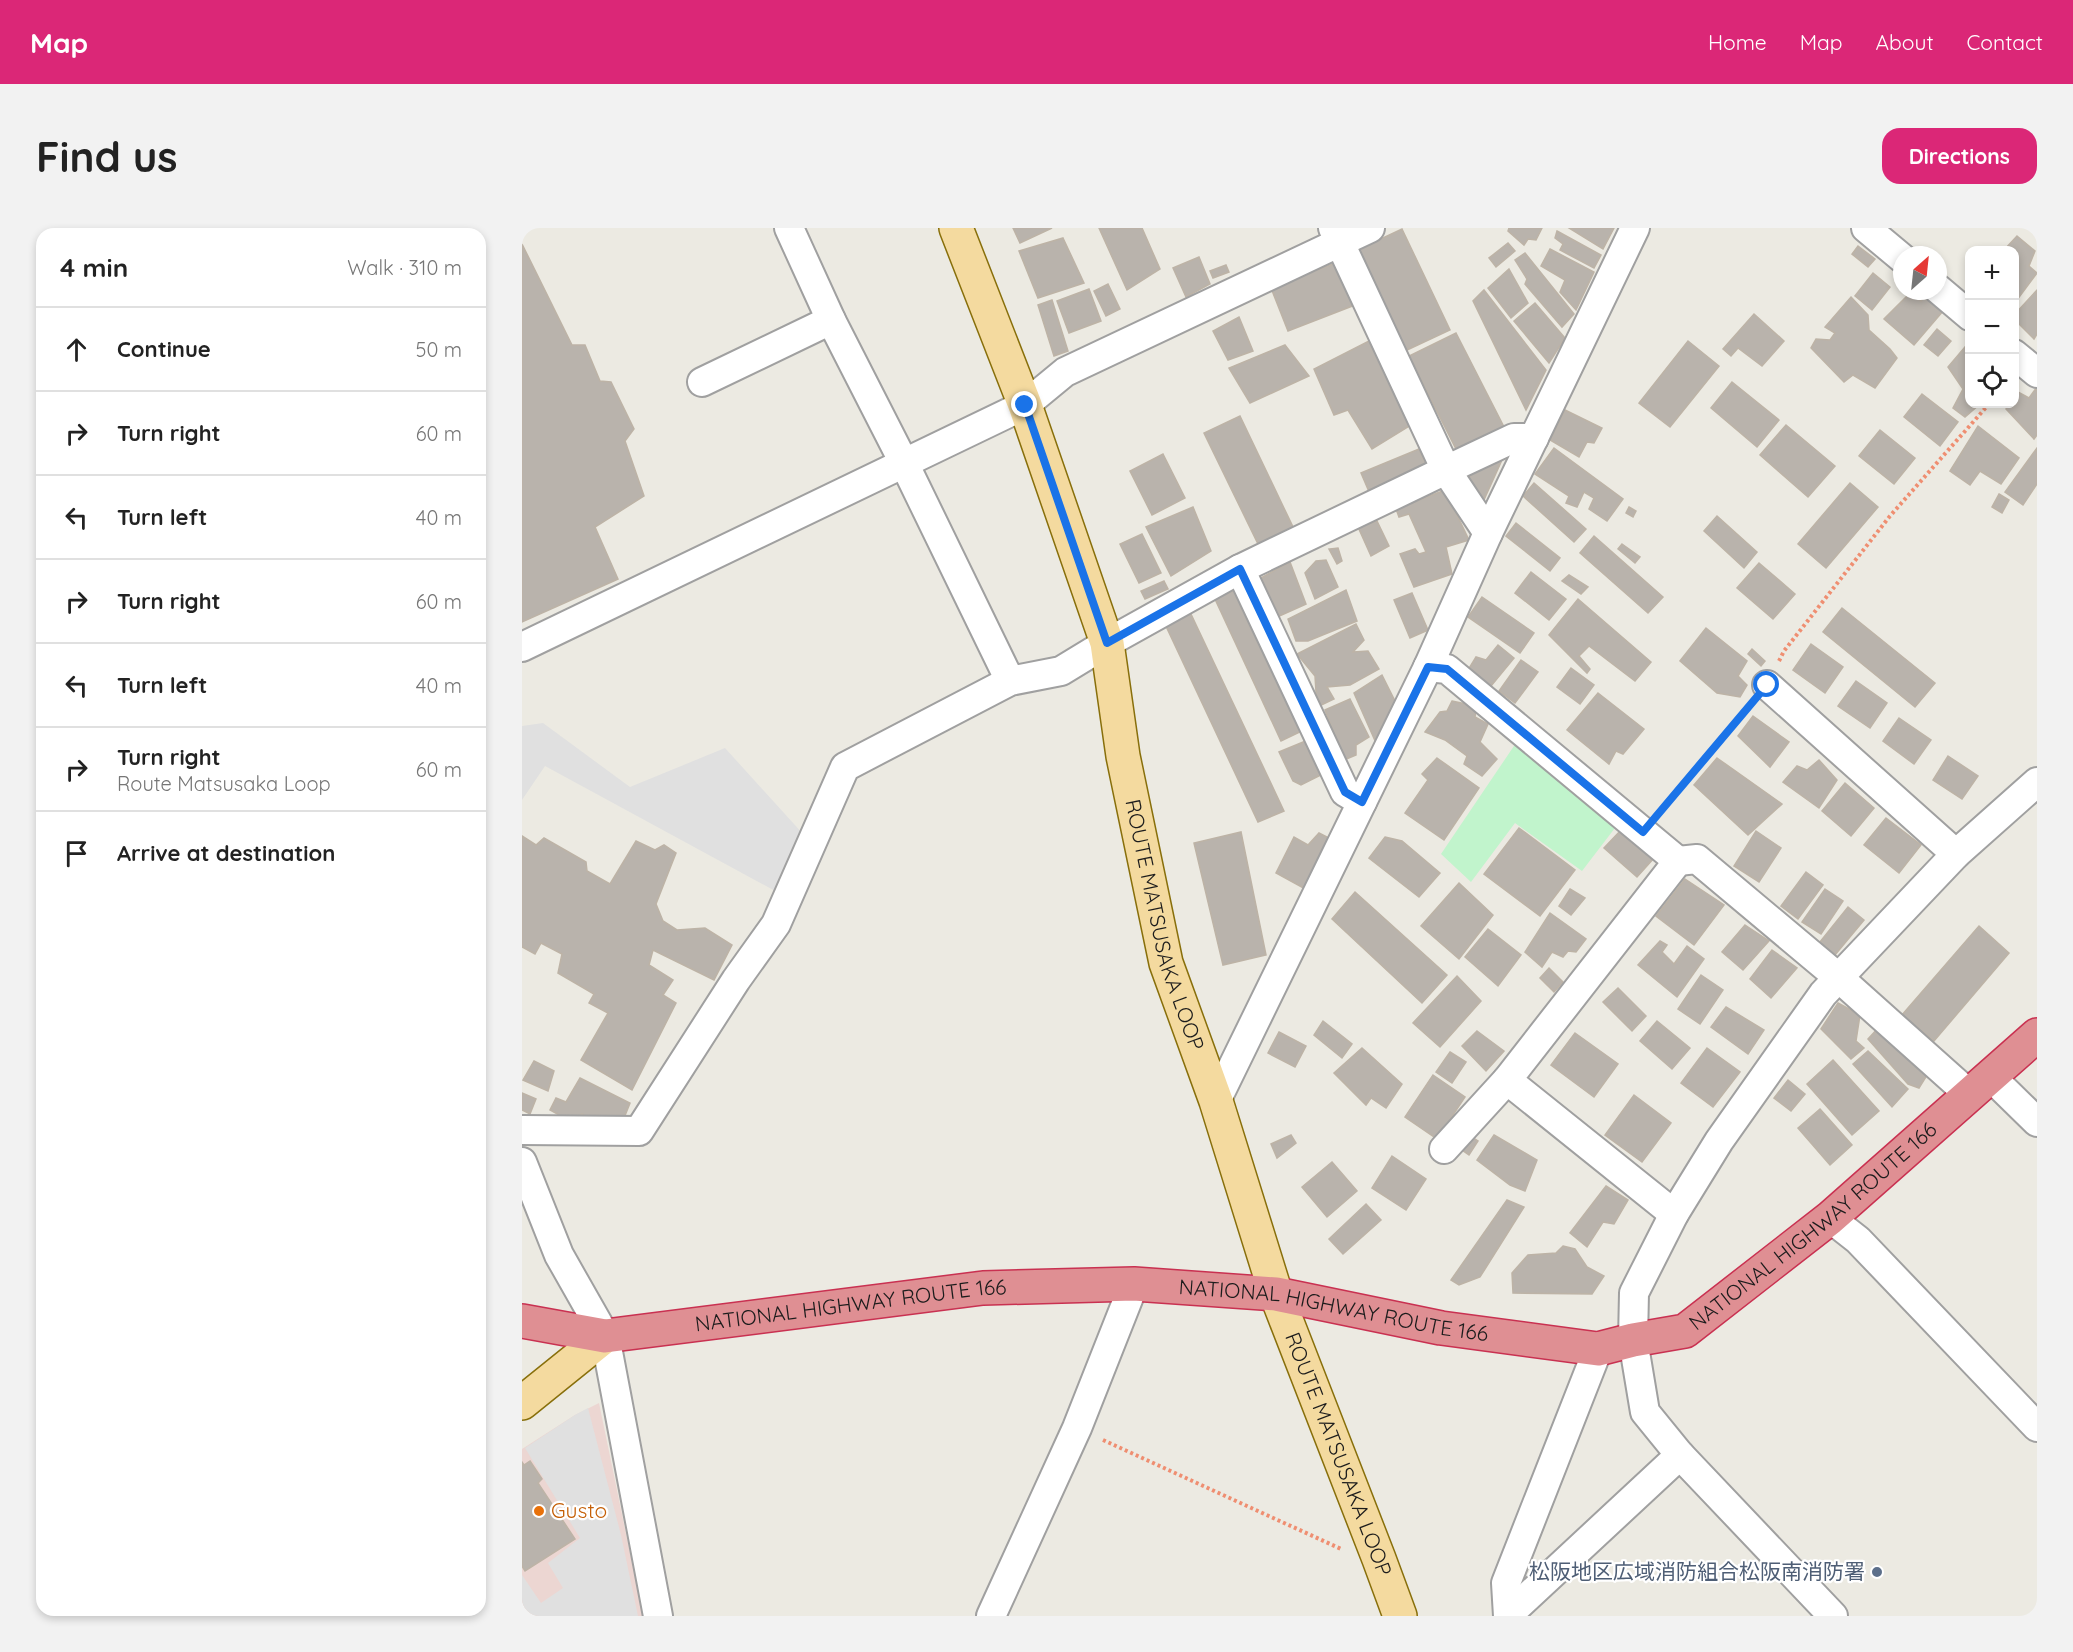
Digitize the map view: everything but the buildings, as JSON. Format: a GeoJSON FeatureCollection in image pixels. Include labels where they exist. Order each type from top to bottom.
{"type":"FeatureCollection","features":[{"type":"Feature","properties":{"kind":"highway","name":"NATIONAL HIGHWAY ROUTE 166"},"geometry":{"type":"LineString","coordinates":[[522,1321],[605,1336],[983,1288],[1134,1284],[1276,1294],[1442,1328],[1598,1349],[1685,1331],[1830,1218],[2037,1035]]}},
{"type":"Feature","properties":{"kind":"main road","name":"ROUTE MATSUSAKA LOOP"},"geometry":{"type":"LineString","coordinates":[[956,228],[1025,405],[1107,643],[1123,756],[1166,963],[1216,1101],[1276,1294],[1380,1559],[1400,1616]]}},
{"type":"Feature","properties":{"kind":"main road"},"geometry":{"type":"LineString","coordinates":[[522,1402],[605,1336]]}},
{"type":"Feature","properties":{"kind":"street"},"geometry":{"type":"LineString","coordinates":[[789,228],[831,320],[904,463],[1010,681]]}},
{"type":"Feature","properties":{"kind":"street"},"geometry":{"type":"LineString","coordinates":[[522,647],[1025,405],[1065,372],[1337,235],[1370,228]]}},
{"type":"Feature","properties":{"kind":"street"},"geometry":{"type":"LineString","coordinates":[[1216,1101],[1428,667],[1488,533],[1635,228]]}},
{"type":"Feature","properties":{"kind":"street"},"geometry":{"type":"LineString","coordinates":[[1866,228],[1893,250]]}},
{"type":"Feature","properties":{"kind":"street"},"geometry":{"type":"LineString","coordinates":[[1337,235],[1446,470],[1488,533]]}},
{"type":"Feature","properties":{"kind":"street"},"geometry":{"type":"LineString","coordinates":[[1947,297],[1965,312]]}},
{"type":"Feature","properties":{"kind":"street"},"geometry":{"type":"LineString","coordinates":[[702,382],[831,320]]}},
{"type":"Feature","properties":{"kind":"street"},"geometry":{"type":"LineString","coordinates":[[2019,358],[2037,373]]}},
{"type":"Feature","properties":{"kind":"street"},"geometry":{"type":"LineString","coordinates":[[522,1130],[639,1131],[736,980],[776,924],[845,767],[1010,681],[1061,671],[1240,569],[1446,470],[1514,438],[1534,438]]}},
{"type":"Feature","properties":{"kind":"street"},"geometry":{"type":"LineString","coordinates":[[1240,569],[1345,792],[1362,802]]}},
{"type":"Feature","properties":{"kind":"street"},"geometry":{"type":"LineString","coordinates":[[1428,667],[1447,669],[1678,861]]}},
{"type":"Feature","properties":{"kind":"street"},"geometry":{"type":"LineString","coordinates":[[1767,685],[1956,854]]}},
{"type":"Feature","properties":{"kind":"street"},"geometry":{"type":"LineString","coordinates":[[1833,1616],[1680,1455],[1644,1412],[1633,1340],[1634,1293],[1674,1214],[1719,1142],[1823,994],[1956,854],[2037,782]]}},
{"type":"Feature","properties":{"kind":"street"},"geometry":{"type":"LineString","coordinates":[[1444,1149],[1507,1080],[1678,861],[1696,859],[1839,978],[1981,1086],[2037,1122]]}},
{"type":"Feature","properties":{"kind":"street"},"geometry":{"type":"LineString","coordinates":[[1507,1080],[1674,1214]]}},
{"type":"Feature","properties":{"kind":"street"},"geometry":{"type":"LineString","coordinates":[[522,1162],[558,1256],[605,1336],[658,1616]]}},
{"type":"Feature","properties":{"kind":"street"},"geometry":{"type":"LineString","coordinates":[[1830,1218],[1858,1240],[2037,1427]]}},
{"type":"Feature","properties":{"kind":"street"},"geometry":{"type":"LineString","coordinates":[[991,1616],[1077,1428],[1134,1284]]}},
{"type":"Feature","properties":{"kind":"street"},"geometry":{"type":"LineString","coordinates":[[1508,1615],[1506,1583],[1598,1349]]}},
{"type":"Feature","properties":{"kind":"street"},"geometry":{"type":"LineString","coordinates":[[1508,1615],[1680,1455]]}},
{"type":"Feature","properties":{"kind":"path"},"geometry":{"type":"LineString","coordinates":[[1643,832],[1767,685],[1784,651],[1890,516],[1985,408]]}},
{"type":"Feature","properties":{"kind":"path"},"geometry":{"type":"LineString","coordinates":[[1077,1428],[1340,1549],[1380,1559]]}},
{"type":"Feature","properties":{"kind":"shaded area"},"geometry":{"type":"Polygon","coordinates":[[[543,723],[630,787],[725,748],[804,835],[777,892],[545,766],[522,800],[522,726],[543,723]]]}},
{"type":"Feature","properties":{"kind":"shaded area"},"geometry":{"type":"Polygon","coordinates":[[[599,1403],[643,1616],[522,1616],[522,1449],[575,1415],[599,1403]]]}},
{"type":"Feature","properties":{"kind":"shaded area"},"geometry":{"type":"Polygon","coordinates":[[[588,1408],[621,1535],[638,1616],[522,1616],[522,1575],[541,1603],[563,1588],[548,1563],[580,1538],[525,1448],[588,1408]]]}},
{"type":"Feature","properties":{"kind":"green space"},"geometry":{"type":"Polygon","coordinates":[[[1516,743],[1618,824],[1582,871],[1515,823],[1471,882],[1441,854],[1516,743]]]}},
{"type":"Feature","properties":{"kind":"place","name":"Gusto"},"geometry":{"type":"Point","coordinates":[539,1511]}},
{"type":"Feature","properties":{"kind":"place","name":"松阪地区広域消防組合松阪南消防署"},"geometry":{"type":"Point","coordinates":[1877,1572]}},
{"type":"Feature","properties":{"kind":"route"},"geometry":{"type":"LineString","coordinates":[[1025,405],[1107,643],[1240,569],[1345,792],[1362,802],[1428,667],[1447,669],[1643,832],[1767,685]]}}]}
